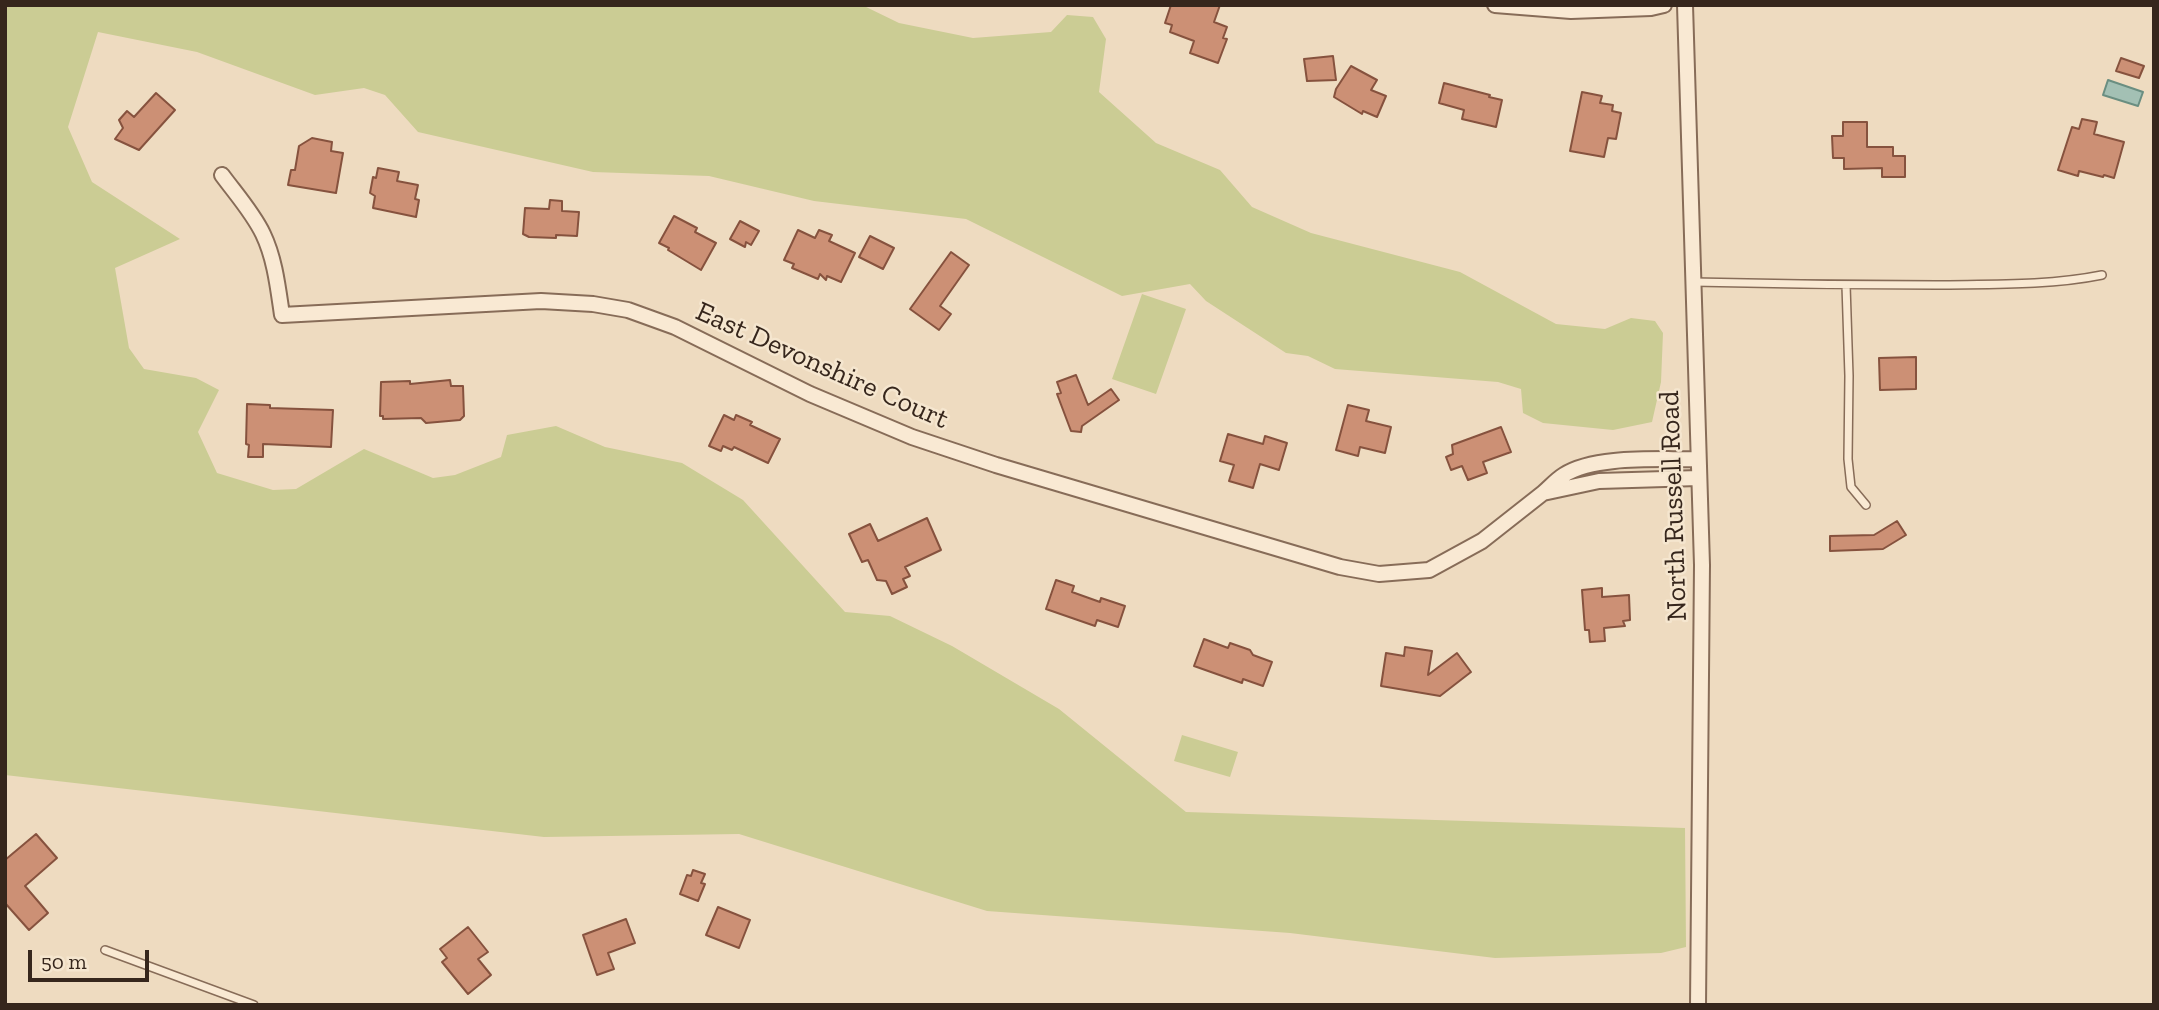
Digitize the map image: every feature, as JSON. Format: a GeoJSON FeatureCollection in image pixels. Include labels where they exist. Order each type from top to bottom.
{"type":"FeatureCollection","features":[{"type":"Feature","properties":{"kind":"street"},"geometry":{"type":"LineString","coordinates":[[1495,5],[1571,11],[1651,8],[1664,5]]}},
{"type":"Feature","properties":{"kind":"street","name":"North Russell Road"},"geometry":{"type":"LineString","coordinates":[[1685,5],[1702,565],[1698,1005]]}},
{"type":"Feature","properties":{"kind":"street","name":"East Devonshire Court"},"geometry":{"type":"LineString","coordinates":[[222,175],[263,234],[273,265],[282,315],[541,301],[593,304],[628,310],[675,327],[810,394],[912,437],[1045,480],[1329,564],[1368,573],[1429,570],[1482,541],[1564,475],[1592,465],[1615,461],[1697,459]]}},
{"type":"Feature","properties":{"kind":"street","name":"East Devonshire Court"},"geometry":{"type":"LineString","coordinates":[[1543,493],[1599,481],[1698,478]]}},
{"type":"Feature","properties":{"kind":"lane"},"geometry":{"type":"LineString","coordinates":[[1693,282],[2007,284],[2070,281],[2102,275]]}},
{"type":"Feature","properties":{"kind":"lane"},"geometry":{"type":"LineString","coordinates":[[1846,285],[1848,459],[1852,487],[1866,505]]}},
{"type":"Feature","properties":{"kind":"lane"},"geometry":{"type":"LineString","coordinates":[[106,950],[254,1005]]}},
{"type":"Feature","properties":{"kind":"green space"},"geometry":{"type":"Polygon","coordinates":[[[5,5],[862,5],[899,23],[973,38],[1051,32],[1067,15],[1093,17],[1106,39],[1099,92],[1156,143],[1220,170],[1252,207],[1311,233],[1460,272],[1556,324],[1605,329],[1631,318],[1655,321],[1663,333],[1661,382],[1652,422],[1613,430],[1543,423],[1523,413],[1521,389],[1498,382],[1335,369],[1308,356],[1286,353],[1206,301],[1190,284],[1122,296],[966,219],[814,201],[709,176],[593,172],[418,132],[385,95],[364,88],[315,95],[197,52],[98,32],[68,127],[92,182],[180,239],[115,268],[129,348],[144,369],[196,378],[219,390],[198,432],[217,473],[273,490],[296,489],[364,449],[433,478],[455,475],[501,457],[507,435],[556,426],[605,447],[682,463],[743,500],[845,612],[890,616],[952,646],[1059,709],[1186,812],[1685,828],[1686,947],[1661,953],[1495,958],[1290,933],[987,911],[739,834],[544,837],[5,775],[5,5]]]}},
{"type":"Feature","properties":{"kind":"green space"},"geometry":{"type":"Polygon","coordinates":[[[1142,294],[1186,309],[1156,394],[1112,379],[1142,294]]]}},
{"type":"Feature","properties":{"kind":"green space"},"geometry":{"type":"Polygon","coordinates":[[[1182,735],[1238,752],[1230,777],[1174,761],[1182,735]]]}},
{"type":"Feature","properties":{"kind":"shaded area"},"geometry":{"type":"Polygon","coordinates":[[[2108,80],[2143,92],[2138,106],[2103,95],[2108,80]]]}},
{"type":"Feature","properties":{"kind":"building"},"geometry":{"type":"Polygon","coordinates":[[[1171,5],[1220,5],[1214,22],[1227,27],[1223,38],[1227,39],[1218,63],[1190,53],[1194,41],[1170,32],[1172,25],[1165,23],[1171,5]]]}},
{"type":"Feature","properties":{"kind":"building"},"geometry":{"type":"Polygon","coordinates":[[[1333,56],[1336,80],[1307,81],[1304,59],[1333,56]]]}},
{"type":"Feature","properties":{"kind":"building"},"geometry":{"type":"Polygon","coordinates":[[[2121,58],[2144,66],[2139,78],[2116,71],[2121,58]]]}},
{"type":"Feature","properties":{"kind":"building"},"geometry":{"type":"Polygon","coordinates":[[[1351,66],[1377,80],[1371,90],[1386,96],[1377,117],[1363,111],[1362,114],[1334,97],[1351,66]]]}},
{"type":"Feature","properties":{"kind":"building"},"geometry":{"type":"Polygon","coordinates":[[[1444,83],[1502,100],[1496,127],[1462,119],[1464,110],[1439,103],[1444,83]]]}},
{"type":"Feature","properties":{"kind":"building"},"geometry":{"type":"Polygon","coordinates":[[[1582,92],[1602,96],[1600,103],[1613,105],[1612,111],[1621,113],[1616,139],[1608,138],[1604,157],[1570,151],[1582,92]]]}},
{"type":"Feature","properties":{"kind":"building"},"geometry":{"type":"Polygon","coordinates":[[[156,93],[175,110],[139,150],[115,139],[123,128],[119,120],[127,111],[134,117],[156,93]]]}},
{"type":"Feature","properties":{"kind":"building"},"geometry":{"type":"Polygon","coordinates":[[[2082,119],[2097,122],[2094,134],[2124,142],[2114,178],[2079,171],[2078,176],[2058,170],[2072,127],[2079,129],[2082,119]]]}},
{"type":"Feature","properties":{"kind":"building"},"geometry":{"type":"Polygon","coordinates":[[[1843,122],[1867,122],[1867,147],[1893,147],[1893,156],[1905,156],[1905,177],[1882,177],[1882,168],[1844,169],[1844,158],[1833,158],[1832,136],[1843,136],[1843,122]]]}},
{"type":"Feature","properties":{"kind":"building"},"geometry":{"type":"Polygon","coordinates":[[[312,138],[332,142],[331,151],[343,153],[336,193],[288,185],[291,170],[295,170],[299,146],[312,138]]]}},
{"type":"Feature","properties":{"kind":"building"},"geometry":{"type":"Polygon","coordinates":[[[378,168],[399,172],[397,181],[418,185],[415,199],[419,200],[416,217],[373,208],[375,196],[370,193],[378,168]]]}},
{"type":"Feature","properties":{"kind":"building"},"geometry":{"type":"Polygon","coordinates":[[[550,200],[562,201],[562,211],[579,212],[577,236],[529,237],[523,234],[525,208],[549,209],[550,200]]]}},
{"type":"Feature","properties":{"kind":"building"},"geometry":{"type":"Polygon","coordinates":[[[674,216],[697,228],[695,232],[716,243],[701,270],[659,243],[674,216]]]}},
{"type":"Feature","properties":{"kind":"building"},"geometry":{"type":"Polygon","coordinates":[[[740,221],[759,231],[751,245],[746,242],[745,247],[730,239],[740,221]]]}},
{"type":"Feature","properties":{"kind":"building"},"geometry":{"type":"Polygon","coordinates":[[[798,230],[815,238],[819,230],[832,235],[829,241],[855,253],[841,282],[827,276],[826,280],[820,274],[818,279],[792,268],[794,264],[784,260],[798,230]]]}},
{"type":"Feature","properties":{"kind":"building"},"geometry":{"type":"Polygon","coordinates":[[[870,236],[894,248],[883,269],[859,257],[870,236]]]}},
{"type":"Feature","properties":{"kind":"building"},"geometry":{"type":"Polygon","coordinates":[[[951,252],[969,265],[940,306],[951,314],[939,330],[910,309],[951,252]]]}},
{"type":"Feature","properties":{"kind":"building"},"geometry":{"type":"Polygon","coordinates":[[[1916,357],[1916,389],[1880,390],[1879,358],[1916,357]]]}},
{"type":"Feature","properties":{"kind":"building"},"geometry":{"type":"Polygon","coordinates":[[[1076,375],[1088,405],[1111,389],[1119,400],[1082,426],[1081,432],[1071,431],[1057,394],[1061,393],[1057,382],[1076,375]]]}},
{"type":"Feature","properties":{"kind":"building"},"geometry":{"type":"Polygon","coordinates":[[[450,380],[451,386],[463,386],[464,416],[460,420],[426,423],[421,418],[383,419],[383,416],[380,416],[381,382],[410,381],[410,384],[450,380]]]}},
{"type":"Feature","properties":{"kind":"building"},"geometry":{"type":"Polygon","coordinates":[[[247,404],[270,405],[270,408],[333,410],[331,447],[263,444],[263,457],[248,457],[247,404]]]}},
{"type":"Feature","properties":{"kind":"building"},"geometry":{"type":"Polygon","coordinates":[[[1348,405],[1369,410],[1366,421],[1391,427],[1385,453],[1360,447],[1358,456],[1336,450],[1348,405]]]}},
{"type":"Feature","properties":{"kind":"building"},"geometry":{"type":"Polygon","coordinates":[[[724,415],[734,420],[736,415],[780,439],[768,463],[734,447],[732,450],[723,446],[721,451],[709,446],[724,415]]]}},
{"type":"Feature","properties":{"kind":"building"},"geometry":{"type":"Polygon","coordinates":[[[1501,427],[1511,452],[1483,462],[1487,473],[1468,480],[1462,466],[1451,470],[1446,457],[1453,454],[1452,445],[1501,427]]]}},
{"type":"Feature","properties":{"kind":"building"},"geometry":{"type":"Polygon","coordinates":[[[1228,434],[1263,444],[1265,436],[1287,443],[1279,470],[1260,464],[1253,488],[1229,481],[1234,465],[1220,461],[1228,434]]]}},
{"type":"Feature","properties":{"kind":"building"},"geometry":{"type":"Polygon","coordinates":[[[927,518],[941,550],[905,567],[910,576],[903,579],[907,587],[892,594],[886,581],[877,580],[868,560],[862,562],[849,534],[870,524],[878,541],[927,518]]]}},
{"type":"Feature","properties":{"kind":"building"},"geometry":{"type":"Polygon","coordinates":[[[1897,521],[1906,535],[1883,549],[1830,551],[1830,536],[1874,535],[1897,521]]]}},
{"type":"Feature","properties":{"kind":"building"},"geometry":{"type":"Polygon","coordinates":[[[1056,580],[1074,586],[1072,592],[1100,602],[1101,598],[1125,606],[1118,627],[1097,620],[1095,626],[1046,609],[1056,580]]]}},
{"type":"Feature","properties":{"kind":"building"},"geometry":{"type":"Polygon","coordinates":[[[1602,588],[1602,597],[1629,595],[1630,620],[1623,621],[1625,626],[1604,628],[1605,641],[1590,642],[1589,630],[1585,630],[1582,590],[1602,588]]]}},
{"type":"Feature","properties":{"kind":"building"},"geometry":{"type":"Polygon","coordinates":[[[1204,639],[1228,648],[1230,643],[1272,662],[1263,686],[1243,679],[1242,683],[1194,666],[1204,639]]]}},
{"type":"Feature","properties":{"kind":"building"},"geometry":{"type":"Polygon","coordinates":[[[1405,647],[1432,651],[1428,675],[1457,653],[1471,672],[1440,696],[1381,686],[1386,653],[1404,656],[1405,647]]]}},
{"type":"Feature","properties":{"kind":"building"},"geometry":{"type":"Polygon","coordinates":[[[36,834],[57,858],[25,886],[48,913],[29,930],[5,903],[5,860],[36,834]]]}},
{"type":"Feature","properties":{"kind":"building"},"geometry":{"type":"Polygon","coordinates":[[[693,870],[705,874],[701,883],[705,884],[698,901],[680,894],[687,875],[691,876],[693,870]]]}},
{"type":"Feature","properties":{"kind":"building"},"geometry":{"type":"Polygon","coordinates":[[[718,907],[750,920],[739,948],[706,935],[718,907]]]}},
{"type":"Feature","properties":{"kind":"building"},"geometry":{"type":"Polygon","coordinates":[[[626,919],[635,943],[608,953],[614,969],[597,975],[583,935],[626,919]]]}},
{"type":"Feature","properties":{"kind":"building"},"geometry":{"type":"Polygon","coordinates":[[[468,927],[488,952],[478,959],[491,975],[468,994],[442,962],[447,958],[440,949],[468,927]]]}}]}
